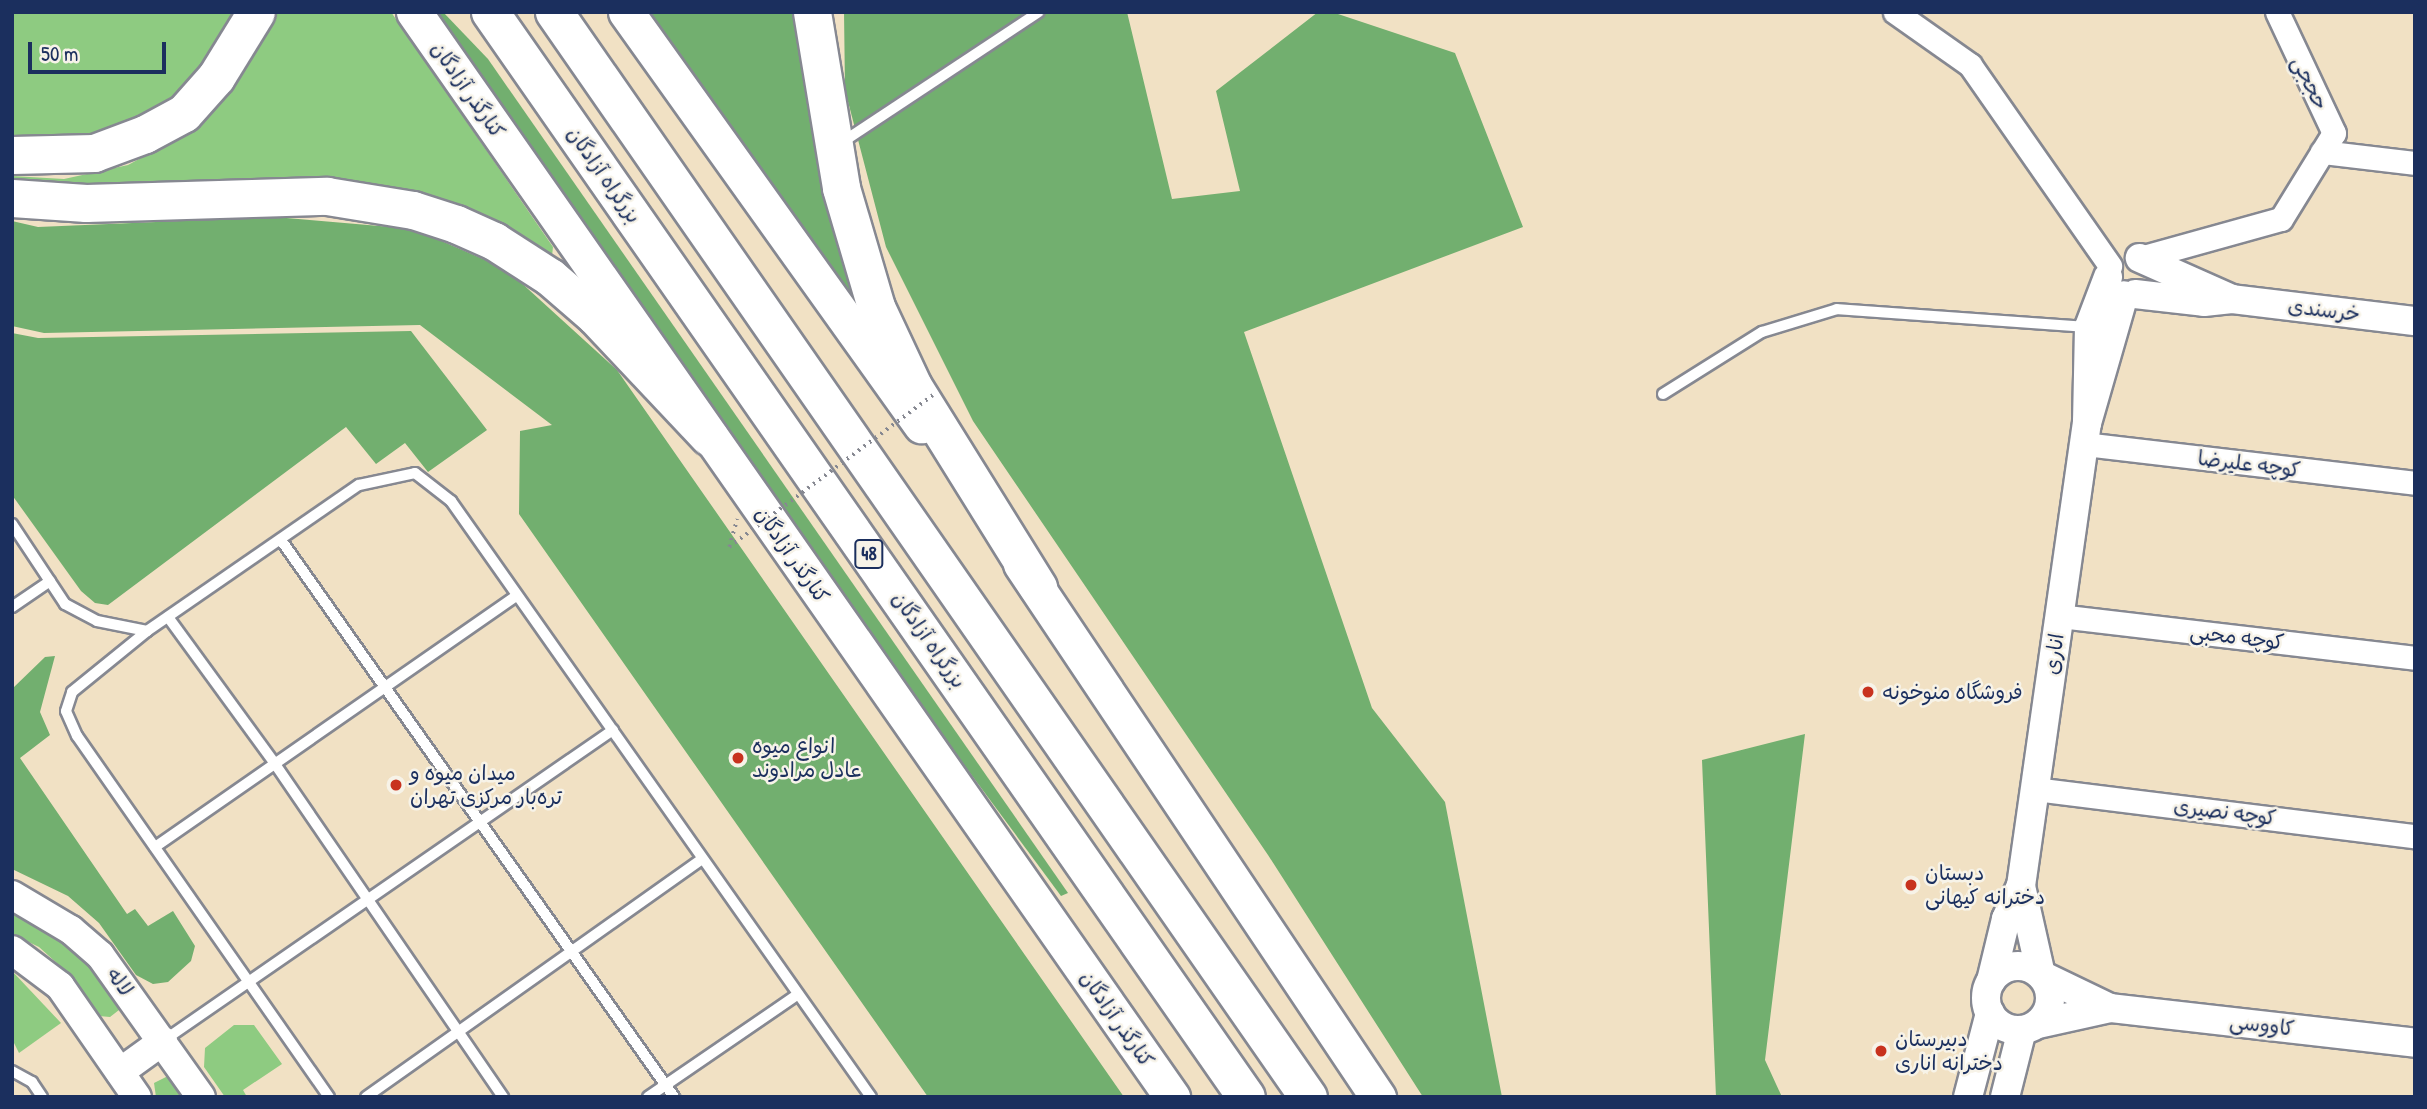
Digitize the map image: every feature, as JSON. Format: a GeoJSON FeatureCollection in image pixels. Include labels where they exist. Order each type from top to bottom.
{"type":"FeatureCollection","features":[{"type":"Feature","properties":{"kind":"highway"},"geometry":{"type":"LineString","coordinates":[[12,155],[94,153],[145,134],[184,113],[216,78],[256,12]]}},
{"type":"Feature","properties":{"kind":"highway","name":"بزرگراه آزادگان"},"geometry":{"type":"LineString","coordinates":[[490,12],[1246,1097]]}},
{"type":"Feature","properties":{"kind":"highway","name":"48"},"geometry":{"type":"LineString","coordinates":[[554,12],[1308,1097]]}},
{"type":"Feature","properties":{"kind":"highway"},"geometry":{"type":"LineString","coordinates":[[813,12],[832,148],[861,264],[894,350],[1038,587]]}},
{"type":"Feature","properties":{"kind":"highway"},"geometry":{"type":"LineString","coordinates":[[12,198],[86,203],[327,197],[413,210],[456,224],[510,250],[550,277],[596,316],[709,437]]}},
{"type":"Feature","properties":{"kind":"main road","name":"کنارگذر آزادگان"},"geometry":{"type":"LineString","coordinates":[[414,12],[1172,1097]]}},
{"type":"Feature","properties":{"kind":"main road"},"geometry":{"type":"LineString","coordinates":[[626,12],[1038,587],[1377,1097]]}},
{"type":"Feature","properties":{"kind":"street"},"geometry":{"type":"LineString","coordinates":[[1895,12],[1970,65],[2119,283],[2204,302],[2232,299]]}},
{"type":"Feature","properties":{"kind":"street","name":"حججی"},"geometry":{"type":"LineString","coordinates":[[2277,12],[2334,133],[2322,152]]}},
{"type":"Feature","properties":{"kind":"street"},"geometry":{"type":"LineString","coordinates":[[2140,258],[2281,219],[2322,152],[2415,163]]}},
{"type":"Feature","properties":{"kind":"street"},"geometry":{"type":"LineString","coordinates":[[2119,283],[2122,255],[2140,258],[2232,299]]}},
{"type":"Feature","properties":{"kind":"street","name":"اناری"},"geometry":{"type":"LineString","coordinates":[[2085,434],[2089,327],[2119,283]]}},
{"type":"Feature","properties":{"kind":"street","name":"اناری"},"geometry":{"type":"LineString","coordinates":[[1991,981],[2006,919],[2021,886],[2085,434],[2119,283]]}},
{"type":"Feature","properties":{"kind":"street","name":"خرسندی"},"geometry":{"type":"LineString","coordinates":[[2232,299],[2415,321]]}},
{"type":"Feature","properties":{"kind":"street","name":"کوچه علیرضا"},"geometry":{"type":"LineString","coordinates":[[2085,434],[2415,483]]}},
{"type":"Feature","properties":{"kind":"street","name":"کوچه محبی"},"geometry":{"type":"LineString","coordinates":[[2059,616],[2415,658]]}},
{"type":"Feature","properties":{"kind":"street","name":"کوچه نصیری"},"geometry":{"type":"LineString","coordinates":[[2035,789],[2415,836]]}},
{"type":"Feature","properties":{"kind":"street","name":"اناری"},"geometry":{"type":"LineString","coordinates":[[2021,886],[2041,975]]}},
{"type":"Feature","properties":{"kind":"street","name":"لاله"},"geometry":{"type":"LineString","coordinates":[[12,895],[62,923],[100,955],[201,1097]]}},
{"type":"Feature","properties":{"kind":"street"},"geometry":{"type":"LineString","coordinates":[[12,950],[60,986],[137,1097]]}},
{"type":"Feature","properties":{"kind":"street"},"geometry":{"type":"LineString","coordinates":[[1968,1097],[1990,1013],[1987,991],[1991,981],[2014,966],[2041,975],[2110,1008]]}},
{"type":"Feature","properties":{"kind":"street"},"geometry":{"type":"LineString","coordinates":[[2005,1097],[2030,1027],[2046,1016],[2051,994],[2041,975]]}},
{"type":"Feature","properties":{"kind":"street"},"geometry":{"type":"LineString","coordinates":[[1990,1013],[2003,1027],[2030,1027],[2110,1008]]}},
{"type":"Feature","properties":{"kind":"street","name":"کاووسی"},"geometry":{"type":"LineString","coordinates":[[2110,1008],[2415,1043]]}},
{"type":"Feature","properties":{"kind":"street"},"geometry":{"type":"LineString","coordinates":[[120,1072],[163,1041]]}},
{"type":"Feature","properties":{"kind":"lane"},"geometry":{"type":"LineString","coordinates":[[832,148],[1039,12]]}},
{"type":"Feature","properties":{"kind":"lane"},"geometry":{"type":"LineString","coordinates":[[1663,394],[1762,332],[1837,309],[2089,327]]}},
{"type":"Feature","properties":{"kind":"lane"},"geometry":{"type":"LineString","coordinates":[[329,1097],[77,736],[66,711],[72,692],[147,632],[359,485],[415,473],[451,501],[871,1097]]}},
{"type":"Feature","properties":{"kind":"lane"},"geometry":{"type":"LineString","coordinates":[[12,524],[65,604],[97,621],[147,632]]}},
{"type":"Feature","properties":{"kind":"lane"},"geometry":{"type":"LineString","coordinates":[[281,540],[674,1097]]}},
{"type":"Feature","properties":{"kind":"lane"},"geometry":{"type":"LineString","coordinates":[[12,607],[50,581]]}},
{"type":"Feature","properties":{"kind":"lane"},"geometry":{"type":"LineString","coordinates":[[155,847],[516,596]]}},
{"type":"Feature","properties":{"kind":"lane"},"geometry":{"type":"LineString","coordinates":[[168,617],[275,764],[503,1097]]}},
{"type":"Feature","properties":{"kind":"lane"},"geometry":{"type":"LineString","coordinates":[[163,1041],[612,730]]}},
{"type":"Feature","properties":{"kind":"lane"},"geometry":{"type":"LineString","coordinates":[[366,1097],[702,859]]}},
{"type":"Feature","properties":{"kind":"lane"},"geometry":{"type":"LineString","coordinates":[[648,1097],[797,995]]}},
{"type":"Feature","properties":{"kind":"lane"},"geometry":{"type":"LineString","coordinates":[[1138,1049],[1153,1097]]}},
{"type":"Feature","properties":{"kind":"lane"},"geometry":{"type":"LineString","coordinates":[[12,1071],[32,1082],[42,1097]]}},
{"type":"Feature","properties":{"kind":"path"},"geometry":{"type":"LineString","coordinates":[[729,547],[933,395]]}},
{"type":"Feature","properties":{"kind":"green space"},"geometry":{"type":"Polygon","coordinates":[[[12,12],[239,12],[176,103],[108,136],[12,146],[12,12]]]}},
{"type":"Feature","properties":{"kind":"green space"},"geometry":{"type":"Polygon","coordinates":[[[277,12],[391,12],[553,247],[552,256],[452,205],[12,188],[12,176],[64,179],[128,165],[198,127],[234,89],[277,12]]]}},
{"type":"Feature","properties":{"kind":"green space"},"geometry":{"type":"Polygon","coordinates":[[[429,12],[443,12],[488,59],[1068,893],[1061,896],[814,562],[429,12]]]}},
{"type":"Feature","properties":{"kind":"green space"},"geometry":{"type":"Polygon","coordinates":[[[646,12],[801,12],[863,324],[646,12]]]}},
{"type":"Feature","properties":{"kind":"green space"},"geometry":{"type":"Polygon","coordinates":[[[844,12],[1127,12],[1172,199],[1240,191],[1216,91],[1318,12],[1332,12],[1455,53],[1523,227],[1244,332],[1372,708],[1445,802],[1502,1097],[1423,1097],[1268,855],[973,421],[886,247],[845,90],[844,12]]]}},
{"type":"Feature","properties":{"kind":"green space"},"geometry":{"type":"Polygon","coordinates":[[[275,217],[414,229],[506,269],[617,370],[1124,1097],[928,1097],[519,514],[520,431],[552,425],[420,325],[44,333],[12,326],[12,221],[38,227],[275,217]]]}},
{"type":"Feature","properties":{"kind":"green space"},"geometry":{"type":"Polygon","coordinates":[[[411,331],[487,430],[428,472],[405,443],[376,464],[346,427],[108,605],[95,603],[81,591],[12,495],[12,333],[38,338],[411,331]]]}},
{"type":"Feature","properties":{"kind":"green space"},"geometry":{"type":"Polygon","coordinates":[[[55,656],[40,712],[50,735],[20,758],[127,914],[135,909],[148,926],[173,911],[195,946],[191,961],[168,982],[153,984],[136,975],[99,923],[68,896],[12,869],[12,689],[45,657],[55,656]]]}},
{"type":"Feature","properties":{"kind":"green space"},"geometry":{"type":"Polygon","coordinates":[[[1805,734],[1765,1060],[1782,1097],[1716,1097],[1702,760],[1805,734]]]}},
{"type":"Feature","properties":{"kind":"green space"},"geometry":{"type":"Polygon","coordinates":[[[12,906],[52,929],[92,965],[118,1002],[119,1010],[110,1017],[99,1016],[59,965],[39,947],[12,934],[12,906]]]}},
{"type":"Feature","properties":{"kind":"green space"},"geometry":{"type":"Polygon","coordinates":[[[12,971],[61,1023],[19,1053],[12,1039],[12,971]]]}},
{"type":"Feature","properties":{"kind":"green space"},"geometry":{"type":"Polygon","coordinates":[[[234,1025],[254,1025],[282,1064],[243,1090],[247,1097],[225,1097],[204,1067],[205,1048],[234,1025]]]}},
{"type":"Feature","properties":{"kind":"green space"},"geometry":{"type":"Polygon","coordinates":[[[166,1077],[170,1078],[186,1097],[156,1097],[154,1083],[166,1077]]]}},
{"type":"Feature","properties":{"kind":"place","name":"فروشگاه منوخونه"},"geometry":{"type":"Point","coordinates":[1868,692]}},
{"type":"Feature","properties":{"kind":"place","name":"انواع میوه عادل مرادوند"},"geometry":{"type":"Point","coordinates":[738,758]}},
{"type":"Feature","properties":{"kind":"place","name":"میدان میوه و تره‌بار مرکزی تهران"},"geometry":{"type":"Point","coordinates":[396,785]}},
{"type":"Feature","properties":{"kind":"place","name":"دبستان دخترانه کیهانی"},"geometry":{"type":"Point","coordinates":[1911,885]}},
{"type":"Feature","properties":{"kind":"place","name":"دبیرستان دخترانه اناری"},"geometry":{"type":"Point","coordinates":[1881,1051]}}]}
